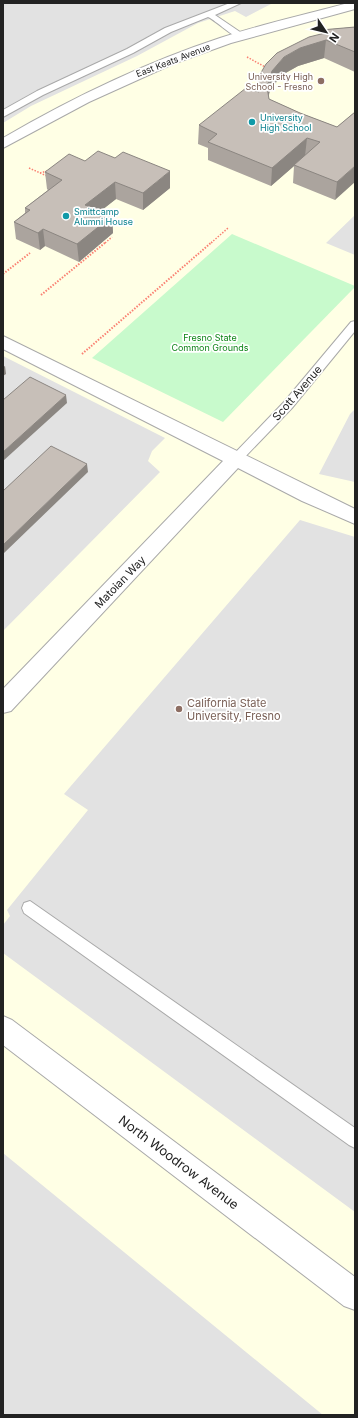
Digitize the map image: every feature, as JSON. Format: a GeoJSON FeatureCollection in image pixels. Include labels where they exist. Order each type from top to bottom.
{"type":"FeatureCollection","features":[{"type":"Feature","properties":{"kind":"street","name":"East Keats Avenue"},"geometry":{"type":"LineString","coordinates":[[3,144],[79,101],[121,81],[182,56],[240,36],[355,5]]}},
{"type":"Feature","properties":{"kind":"street"},"geometry":{"type":"LineString","coordinates":[[3,342],[236,459],[355,516]]}},
{"type":"Feature","properties":{"kind":"street","name":"Matoian Way"},"geometry":{"type":"LineString","coordinates":[[3,704],[236,459]]}},
{"type":"Feature","properties":{"kind":"street","name":"North Woodrow Avenue"},"geometry":{"type":"LineString","coordinates":[[3,1029],[355,1295]]}},
{"type":"Feature","properties":{"kind":"lane"},"geometry":{"type":"LineString","coordinates":[[3,114],[40,94],[130,52],[168,30],[237,3]]}},
{"type":"Feature","properties":{"kind":"lane"},"geometry":{"type":"LineString","coordinates":[[207,14],[218,19],[240,36]]}},
{"type":"Feature","properties":{"kind":"lane","name":"Scott Avenue"},"geometry":{"type":"LineString","coordinates":[[236,459],[288,405],[355,324]]}},
{"type":"Feature","properties":{"kind":"lane"},"geometry":{"type":"LineString","coordinates":[[30,908],[355,1139]]}},
{"type":"Feature","properties":{"kind":"path"},"geometry":{"type":"LineString","coordinates":[[246,56],[270,70]]}},
{"type":"Feature","properties":{"kind":"path"},"geometry":{"type":"LineString","coordinates":[[29,168],[49,176]]}},
{"type":"Feature","properties":{"kind":"path"},"geometry":{"type":"LineString","coordinates":[[40,172],[54,170]]}},
{"type":"Feature","properties":{"kind":"path"},"geometry":{"type":"LineString","coordinates":[[79,357],[228,228]]}},
{"type":"Feature","properties":{"kind":"path"},"geometry":{"type":"LineString","coordinates":[[41,295],[112,237]]}},
{"type":"Feature","properties":{"kind":"path"},"geometry":{"type":"LineString","coordinates":[[3,274],[30,253]]}},
{"type":"Feature","properties":{"kind":"shaded area","name":"California State University, Fresno"},"geometry":{"type":"Polygon","coordinates":[[[3,3],[355,3],[355,1415],[3,1415],[3,3]]]}},
{"type":"Feature","properties":{"kind":"shaded area"},"geometry":{"type":"Polygon","coordinates":[[[3,3],[273,3],[246,17],[235,11],[198,23],[137,56],[31,106],[3,123],[3,3]]]}},
{"type":"Feature","properties":{"kind":"shaded area"},"geometry":{"type":"Polygon","coordinates":[[[355,215],[355,255],[326,243],[355,215]]]}},
{"type":"Feature","properties":{"kind":"shaded area"},"geometry":{"type":"Polygon","coordinates":[[[3,356],[165,438],[152,451],[148,461],[160,472],[3,631],[3,356]]]}},
{"type":"Feature","properties":{"kind":"shaded area"},"geometry":{"type":"Polygon","coordinates":[[[355,409],[355,482],[319,474],[350,414],[355,409]]]}},
{"type":"Feature","properties":{"kind":"shaded area"},"geometry":{"type":"Polygon","coordinates":[[[300,520],[355,537],[355,1212],[3,953],[3,925],[10,916],[7,910],[88,810],[64,794],[300,520]]]}},
{"type":"Feature","properties":{"kind":"shaded area"},"geometry":{"type":"Polygon","coordinates":[[[3,1153],[323,1415],[3,1415],[3,1153]]]}},
{"type":"Feature","properties":{"kind":"green space","name":"Fresno State Common Grounds"},"geometry":{"type":"Polygon","coordinates":[[[232,234],[355,287],[223,422],[92,358],[232,234]]]}},
{"type":"Feature","properties":{"kind":"building"},"geometry":{"type":"Polygon","coordinates":[[[355,27],[355,52],[326,40],[300,48],[284,57],[272,71],[267,87],[269,99],[337,127],[355,112],[355,166],[337,182],[294,165],[320,142],[307,138],[272,168],[208,142],[217,134],[199,125],[246,88],[259,92],[259,76],[266,64],[277,53],[309,37],[325,33],[321,30],[355,27]]]}},
{"type":"Feature","properties":{"kind":"building"},"geometry":{"type":"Polygon","coordinates":[[[98,151],[115,158],[123,152],[170,171],[143,193],[115,182],[85,205],[112,216],[77,244],[43,229],[38,233],[14,222],[30,210],[25,208],[62,180],[45,172],[69,154],[85,161],[98,151]]]}},
{"type":"Feature","properties":{"kind":"building"},"geometry":{"type":"Polygon","coordinates":[[[30,377],[66,395],[3,452],[3,400],[30,377]]]}},
{"type":"Feature","properties":{"kind":"building"},"geometry":{"type":"Polygon","coordinates":[[[51,446],[87,464],[3,545],[3,491],[51,446]]]}},
{"type":"Feature","properties":{"kind":"place","name":"University High School - Fresno"},"geometry":{"type":"Point","coordinates":[321,81]}},
{"type":"Feature","properties":{"kind":"place","name":"University High School"},"geometry":{"type":"Point","coordinates":[252,122]}},
{"type":"Feature","properties":{"kind":"place","name":"Smittcamp Alumni House"},"geometry":{"type":"Point","coordinates":[66,216]}},
{"type":"Feature","properties":{"kind":"place","name":"California State University, Fresno"},"geometry":{"type":"Point","coordinates":[179,709]}}]}
